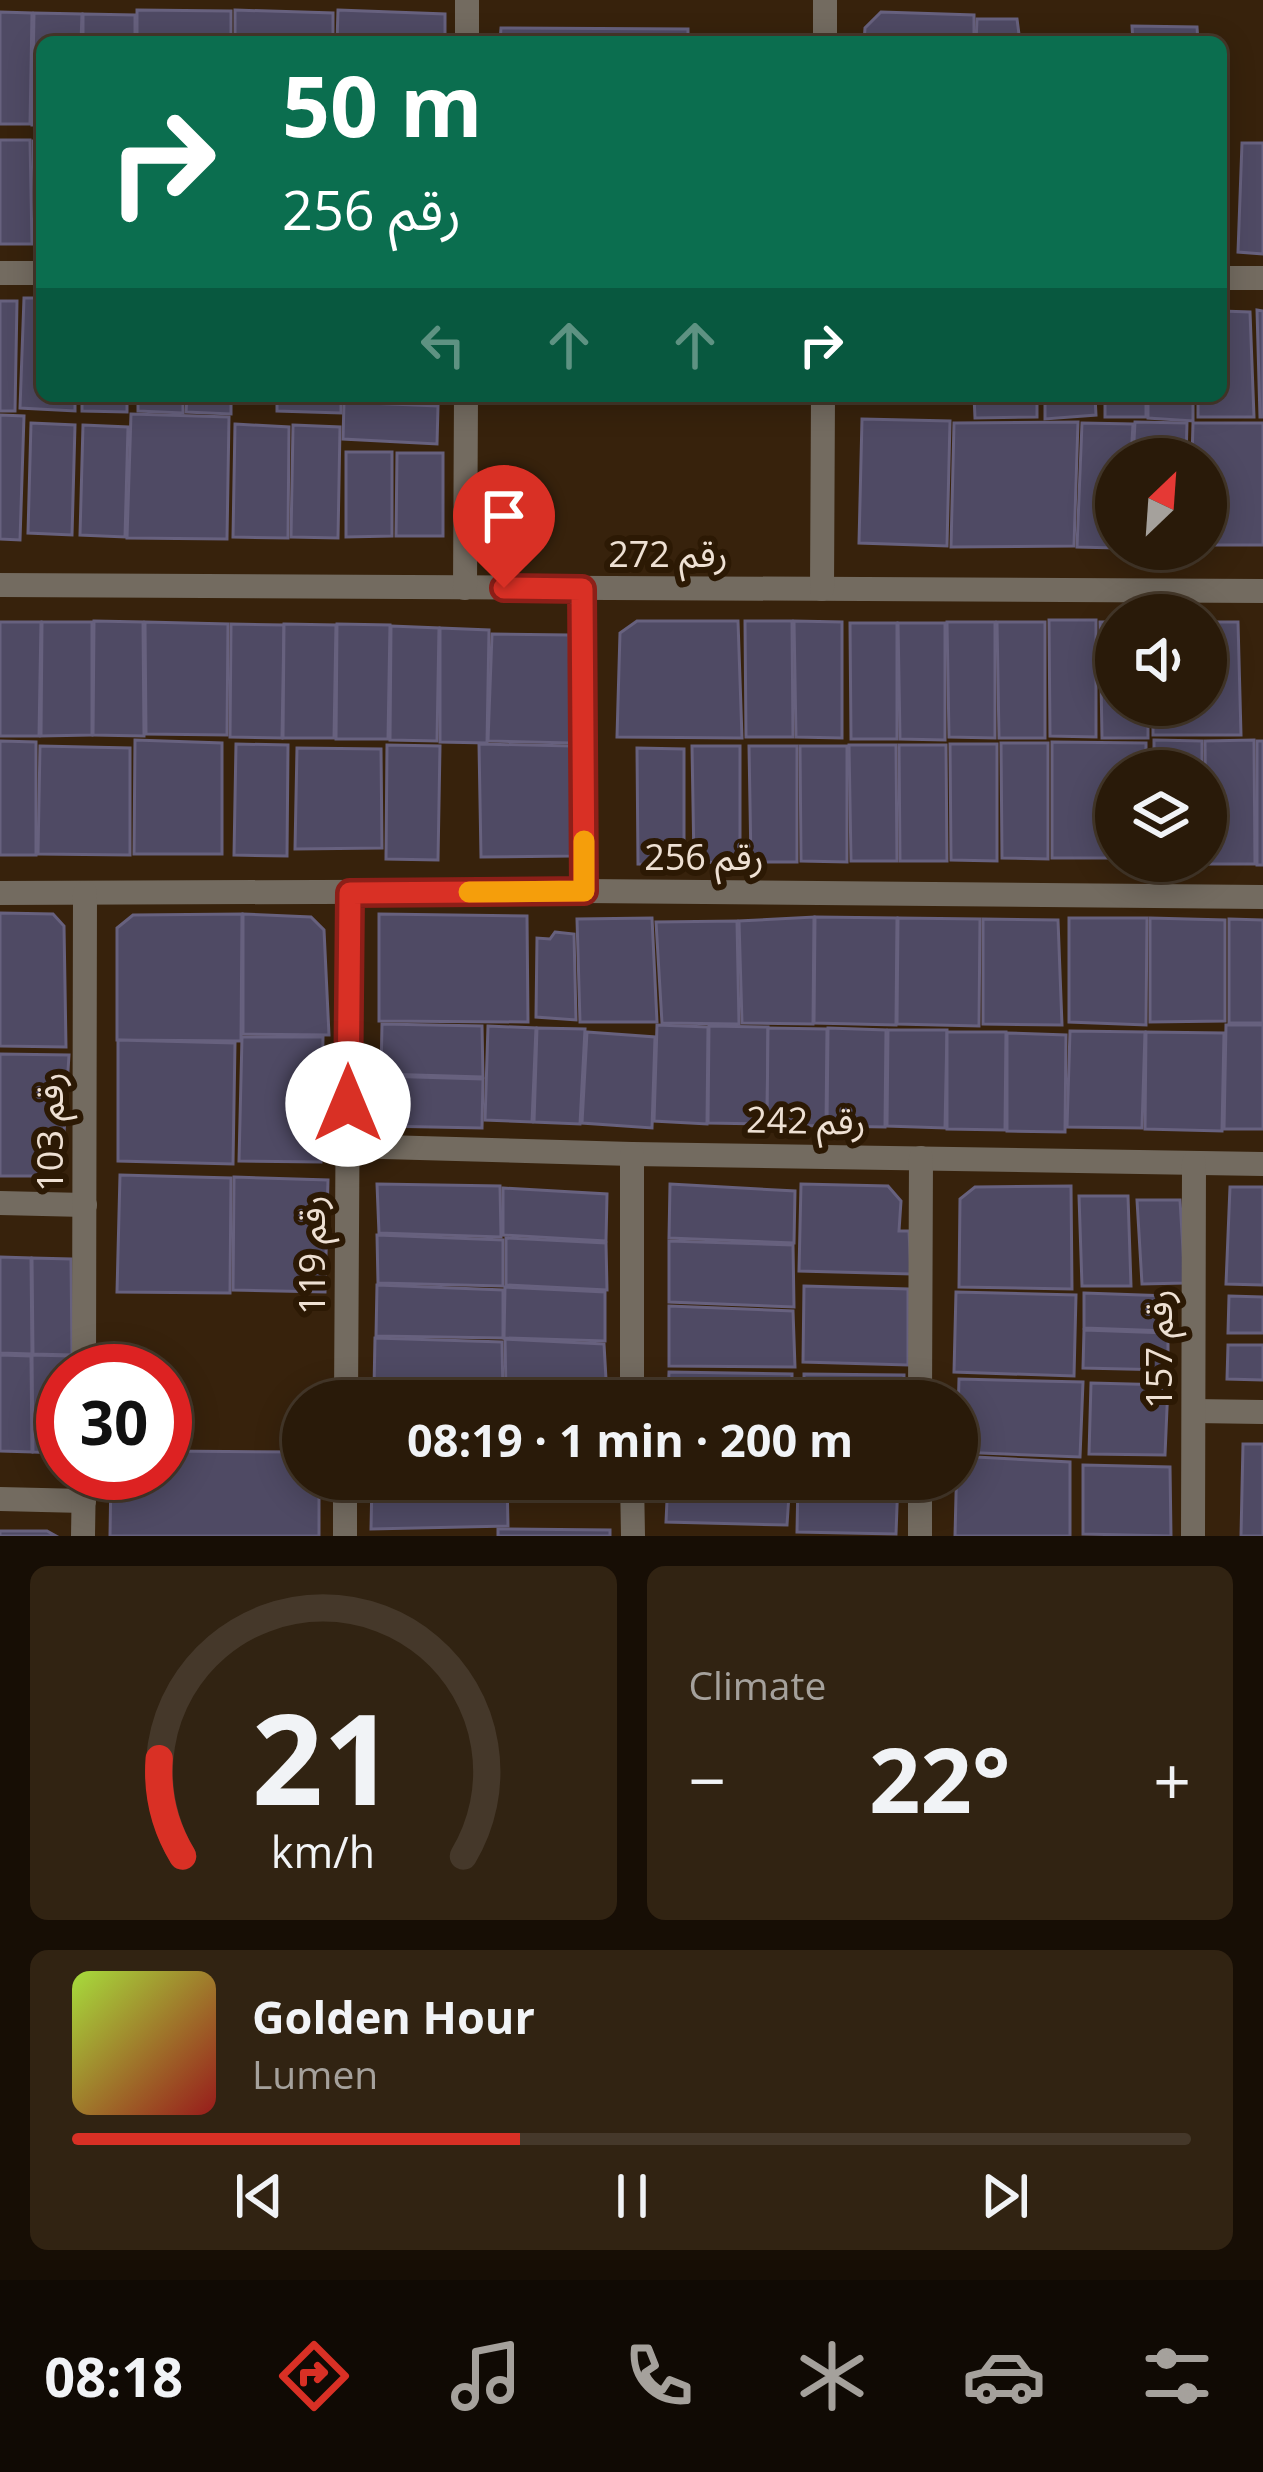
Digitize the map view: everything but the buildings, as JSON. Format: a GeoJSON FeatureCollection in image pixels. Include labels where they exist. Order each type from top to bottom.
{"type":"FeatureCollection","features":[{"type":"Feature","properties":{"kind":"street"},"geometry":{"type":"LineString","coordinates":[[467,0],[467,36]]}},
{"type":"Feature","properties":{"kind":"street"},"geometry":{"type":"LineString","coordinates":[[825,0],[825,36]]}},
{"type":"Feature","properties":{"kind":"street"},"geometry":{"type":"LineString","coordinates":[[0,273],[36,273]]}},
{"type":"Feature","properties":{"kind":"street"},"geometry":{"type":"LineString","coordinates":[[1227,278],[1263,278]]}},
{"type":"Feature","properties":{"kind":"street"},"geometry":{"type":"LineString","coordinates":[[465,588],[466,402]]}},
{"type":"Feature","properties":{"kind":"street"},"geometry":{"type":"LineString","coordinates":[[822,589],[823,402]]}},
{"type":"Feature","properties":{"kind":"street","name":"رقم 272"},"geometry":{"type":"LineString","coordinates":[[0,585],[1263,591]]}},
{"type":"Feature","properties":{"kind":"street"},"geometry":{"type":"LineString","coordinates":[[582,589],[584,891]]}},
{"type":"Feature","properties":{"kind":"street","name":"رقم 256"},"geometry":{"type":"LineString","coordinates":[[0,893],[584,891],[1263,897]]}},
{"type":"Feature","properties":{"kind":"street","name":"رقم 103"},"geometry":{"type":"LineString","coordinates":[[84,1344],[85,893]]}},
{"type":"Feature","properties":{"kind":"street","name":"رقم 119"},"geometry":{"type":"LineString","coordinates":[[346,1380],[350,893]]}},
{"type":"Feature","properties":{"kind":"street","name":"رقم 242"},"geometry":{"type":"LineString","coordinates":[[347,1146],[1263,1164]]}},
{"type":"Feature","properties":{"kind":"street"},"geometry":{"type":"LineString","coordinates":[[632,1154],[632,1380]]}},
{"type":"Feature","properties":{"kind":"street"},"geometry":{"type":"LineString","coordinates":[[920,1158],[920,1380]]}},
{"type":"Feature","properties":{"kind":"street","name":"رقم 157"},"geometry":{"type":"LineString","coordinates":[[1192,1536],[1193,1163]]}},
{"type":"Feature","properties":{"kind":"street"},"geometry":{"type":"LineString","coordinates":[[0,1203],[85,1205]]}},
{"type":"Feature","properties":{"kind":"street"},"geometry":{"type":"LineString","coordinates":[[1194,1411],[1263,1412]]}},
{"type":"Feature","properties":{"kind":"street"},"geometry":{"type":"LineString","coordinates":[[0,1499],[83,1501],[83,1536]]}},
{"type":"Feature","properties":{"kind":"street"},"geometry":{"type":"LineString","coordinates":[[345,1500],[345,1536]]}},
{"type":"Feature","properties":{"kind":"street"},"geometry":{"type":"LineString","coordinates":[[632,1500],[632,1536]]}},
{"type":"Feature","properties":{"kind":"street"},"geometry":{"type":"LineString","coordinates":[[920,1500],[920,1536]]}},
{"type":"Feature","properties":{"kind":"slow traffic"},"geometry":{"type":"LineString","coordinates":[[469,892],[584,891],[584,841]]}},
{"type":"Feature","properties":{"kind":"route"},"geometry":{"type":"LineString","coordinates":[[348,1104],[350,893],[584,891],[582,589],[504,588]]}}]}
